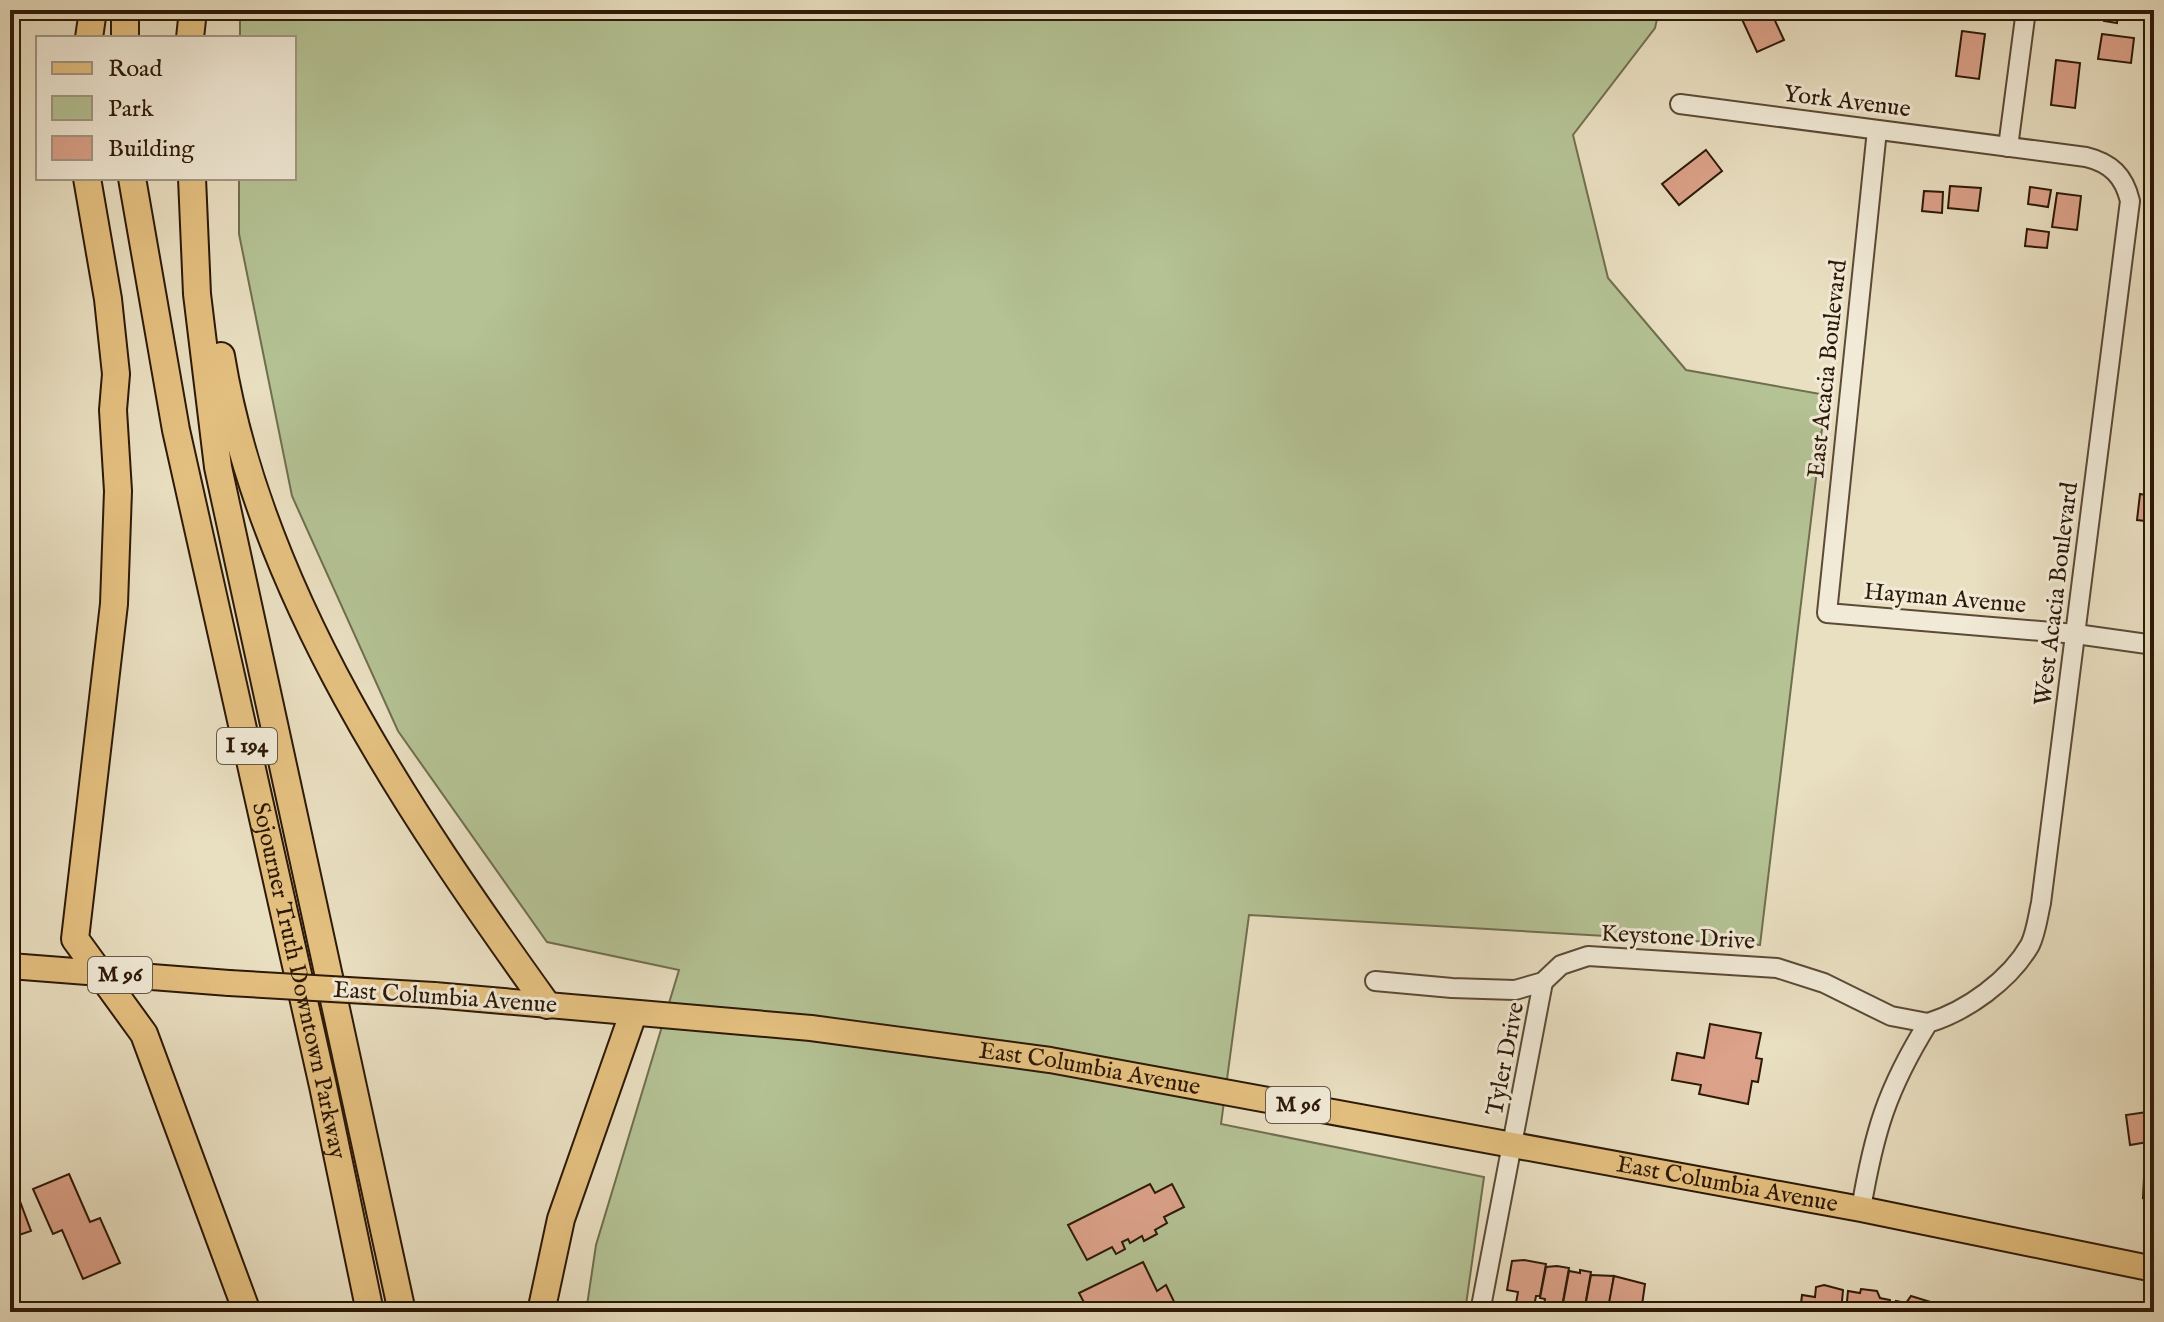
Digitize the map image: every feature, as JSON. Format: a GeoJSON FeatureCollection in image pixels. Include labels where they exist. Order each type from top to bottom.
{"type":"FeatureCollection","features":[{"type":"Feature","properties":{"kind":"highway"},"geometry":{"type":"LineString","coordinates":[[89,36],[93,10]]}},
{"type":"Feature","properties":{"kind":"highway"},"geometry":{"type":"LineString","coordinates":[[125,10],[125,36]]}},
{"type":"Feature","properties":{"kind":"highway"},"geometry":{"type":"LineString","coordinates":[[190,36],[193,10]]}},
{"type":"Feature","properties":{"kind":"highway"},"geometry":{"type":"LineString","coordinates":[[87,180],[108,299],[116,374],[113,410],[118,491],[114,604],[75,939],[144,1034],[247,1312]]}},
{"type":"Feature","properties":{"kind":"highway","name":"Sojourner Truth Downtown Parkway"},"geometry":{"type":"LineString","coordinates":[[132,180],[176,430],[323,1086],[370,1312]]}},
{"type":"Feature","properties":{"kind":"highway"},"geometry":{"type":"LineString","coordinates":[[192,180],[232,421],[273,540],[362,726],[547,1005]]}},
{"type":"Feature","properties":{"kind":"highway","name":"Sojourner Truth Downtown Parkway"},"geometry":{"type":"LineString","coordinates":[[192,180],[197,294],[218,467],[402,1312]]}},
{"type":"Feature","properties":{"kind":"highway"},"geometry":{"type":"LineString","coordinates":[[541,1312],[561,1219],[633,1014]]}},
{"type":"Feature","properties":{"kind":"main road","name":"East Columbia Avenue"},"geometry":{"type":"LineString","coordinates":[[10,966],[434,995],[811,1028],[1050,1060],[1861,1209],[2154,1269]]}},
{"type":"Feature","properties":{"kind":"street"},"geometry":{"type":"LineString","coordinates":[[2008,147],[2026,10]]}},
{"type":"Feature","properties":{"kind":"street","name":"York Avenue"},"geometry":{"type":"LineString","coordinates":[[1680,104],[2008,147]]}},
{"type":"Feature","properties":{"kind":"street","name":"East Acacia Boulevard"},"geometry":{"type":"LineString","coordinates":[[1827,613],[1877,130]]}},
{"type":"Feature","properties":{"kind":"street","name":"West Acacia Boulevard"},"geometry":{"type":"LineString","coordinates":[[1928,1023],[1944,1018],[2008,975],[2032,943],[2041,903],[2130,201],[2123,181],[2109,164],[2086,157],[2008,147]]}},
{"type":"Feature","properties":{"kind":"street","name":"Hayman Avenue"},"geometry":{"type":"LineString","coordinates":[[1827,613],[2076,634],[2154,645]]}},
{"type":"Feature","properties":{"kind":"street","name":"Keystone Drive"},"geometry":{"type":"LineString","coordinates":[[1375,981],[1515,990],[1543,982],[1561,965],[1588,956],[1777,968],[1824,983],[1891,1016],[1928,1023]]}},
{"type":"Feature","properties":{"kind":"street","name":"Tyler Drive"},"geometry":{"type":"LineString","coordinates":[[1480,1312],[1543,982]]}},
{"type":"Feature","properties":{"kind":"street"},"geometry":{"type":"LineString","coordinates":[[1861,1209],[1879,1117],[1898,1071],[1928,1023]]}},
{"type":"Feature","properties":{"kind":"green space"},"geometry":{"type":"Polygon","coordinates":[[[240,10],[1659,10],[1655,28],[1573,135],[1608,278],[1686,370],[1826,395],[1760,945],[1249,915],[1221,1124],[1484,1177],[1465,1312],[586,1312],[596,1245],[679,970],[547,942],[398,731],[292,496],[239,234],[239,180],[296,180],[296,36],[240,36],[240,10]]]}},
{"type":"Feature","properties":{"kind":"building"},"geometry":{"type":"Polygon","coordinates":[[[1751,10],[1770,10],[1784,40],[1757,52],[1740,15],[1751,10]]]}},
{"type":"Feature","properties":{"kind":"building"},"geometry":{"type":"Polygon","coordinates":[[[2106,12],[2118,13],[2117,23],[2104,21],[2106,12]]]}},
{"type":"Feature","properties":{"kind":"building"},"geometry":{"type":"Polygon","coordinates":[[[1962,31],[1985,34],[1979,79],[1956,76],[1962,31]]]}},
{"type":"Feature","properties":{"kind":"building"},"geometry":{"type":"Polygon","coordinates":[[[2102,34],[2134,38],[2131,63],[2098,59],[2102,34]]]}},
{"type":"Feature","properties":{"kind":"building"},"geometry":{"type":"Polygon","coordinates":[[[2056,60],[2080,63],[2075,108],[2051,105],[2056,60]]]}},
{"type":"Feature","properties":{"kind":"building"},"geometry":{"type":"Polygon","coordinates":[[[1706,150],[1722,171],[1679,205],[1662,184],[1706,150]]]}},
{"type":"Feature","properties":{"kind":"building"},"geometry":{"type":"Polygon","coordinates":[[[1950,186],[1981,188],[1978,211],[1948,208],[1950,186]]]}},
{"type":"Feature","properties":{"kind":"building"},"geometry":{"type":"Polygon","coordinates":[[[2030,187],[2051,190],[2048,207],[2028,204],[2030,187]]]}},
{"type":"Feature","properties":{"kind":"building"},"geometry":{"type":"Polygon","coordinates":[[[1924,191],[1943,192],[1942,213],[1922,211],[1924,191]]]}},
{"type":"Feature","properties":{"kind":"building"},"geometry":{"type":"Polygon","coordinates":[[[2057,193],[2081,196],[2077,230],[2052,227],[2057,193]]]}},
{"type":"Feature","properties":{"kind":"building"},"geometry":{"type":"Polygon","coordinates":[[[2027,229],[2049,232],[2047,248],[2025,246],[2027,229]]]}},
{"type":"Feature","properties":{"kind":"building"},"geometry":{"type":"Polygon","coordinates":[[[2148,438],[2154,438],[2154,477],[2144,475],[2148,438]]]}},
{"type":"Feature","properties":{"kind":"building"},"geometry":{"type":"Polygon","coordinates":[[[2140,494],[2154,496],[2154,522],[2137,520],[2140,494]]]}},
{"type":"Feature","properties":{"kind":"building"},"geometry":{"type":"Polygon","coordinates":[[[1710,1024],[1761,1033],[1756,1058],[1762,1059],[1758,1082],[1752,1081],[1748,1104],[1699,1094],[1701,1085],[1672,1080],[1677,1053],[1704,1058],[1710,1024]]]}},
{"type":"Feature","properties":{"kind":"building"},"geometry":{"type":"Polygon","coordinates":[[[2154,1111],[2154,1141],[2130,1145],[2126,1115],[2154,1111]]]}},
{"type":"Feature","properties":{"kind":"building"},"geometry":{"type":"Polygon","coordinates":[[[69,1174],[90,1222],[100,1218],[120,1263],[83,1279],[62,1230],[53,1234],[33,1189],[69,1174]]]}},
{"type":"Feature","properties":{"kind":"building"},"geometry":{"type":"Polygon","coordinates":[[[2154,1176],[2154,1196],[2143,1198],[2144,1178],[2154,1176]]]}},
{"type":"Feature","properties":{"kind":"building"},"geometry":{"type":"Polygon","coordinates":[[[1150,1184],[1155,1193],[1172,1184],[1184,1207],[1164,1217],[1167,1223],[1155,1230],[1157,1234],[1144,1241],[1142,1236],[1130,1243],[1128,1239],[1122,1242],[1125,1249],[1116,1254],[1112,1247],[1087,1260],[1068,1225],[1150,1184]]]}},
{"type":"Feature","properties":{"kind":"building"},"geometry":{"type":"Polygon","coordinates":[[[18,1196],[31,1231],[10,1238],[10,1199],[18,1196]]]}},
{"type":"Feature","properties":{"kind":"building"},"geometry":{"type":"Polygon","coordinates":[[[1512,1261],[1546,1264],[1540,1296],[1536,1296],[1533,1312],[1515,1309],[1518,1292],[1507,1290],[1512,1261]]]}},
{"type":"Feature","properties":{"kind":"building"},"geometry":{"type":"Polygon","coordinates":[[[1143,1262],[1157,1291],[1166,1285],[1179,1312],[1140,1312],[1136,1303],[1117,1312],[1089,1312],[1079,1293],[1143,1262]]]}},
{"type":"Feature","properties":{"kind":"building"},"geometry":{"type":"Polygon","coordinates":[[[1546,1267],[1569,1268],[1561,1312],[1543,1312],[1545,1299],[1540,1298],[1546,1267]]]}},
{"type":"Feature","properties":{"kind":"building"},"geometry":{"type":"Polygon","coordinates":[[[1580,1270],[1591,1272],[1584,1312],[1566,1312],[1567,1303],[1563,1303],[1569,1271],[1580,1273],[1580,1270]]]}},
{"type":"Feature","properties":{"kind":"building"},"geometry":{"type":"Polygon","coordinates":[[[1591,1275],[1614,1276],[1608,1312],[1589,1312],[1590,1307],[1585,1307],[1591,1275]]]}},
{"type":"Feature","properties":{"kind":"building"},"geometry":{"type":"Polygon","coordinates":[[[1614,1276],[1645,1284],[1641,1312],[1611,1312],[1608,1308],[1614,1276]]]}},
{"type":"Feature","properties":{"kind":"building"},"geometry":{"type":"Polygon","coordinates":[[[1824,1285],[1843,1290],[1841,1312],[1800,1312],[1802,1295],[1815,1297],[1816,1287],[1824,1285]]]}},
{"type":"Feature","properties":{"kind":"building"},"geometry":{"type":"Polygon","coordinates":[[[1861,1289],[1877,1291],[1880,1298],[1890,1300],[1889,1312],[1846,1312],[1848,1291],[1860,1293],[1861,1289]]]}},
{"type":"Feature","properties":{"kind":"building"},"geometry":{"type":"Polygon","coordinates":[[[1911,1296],[1937,1304],[1936,1312],[1894,1312],[1896,1301],[1906,1303],[1911,1296]]]}}]}
